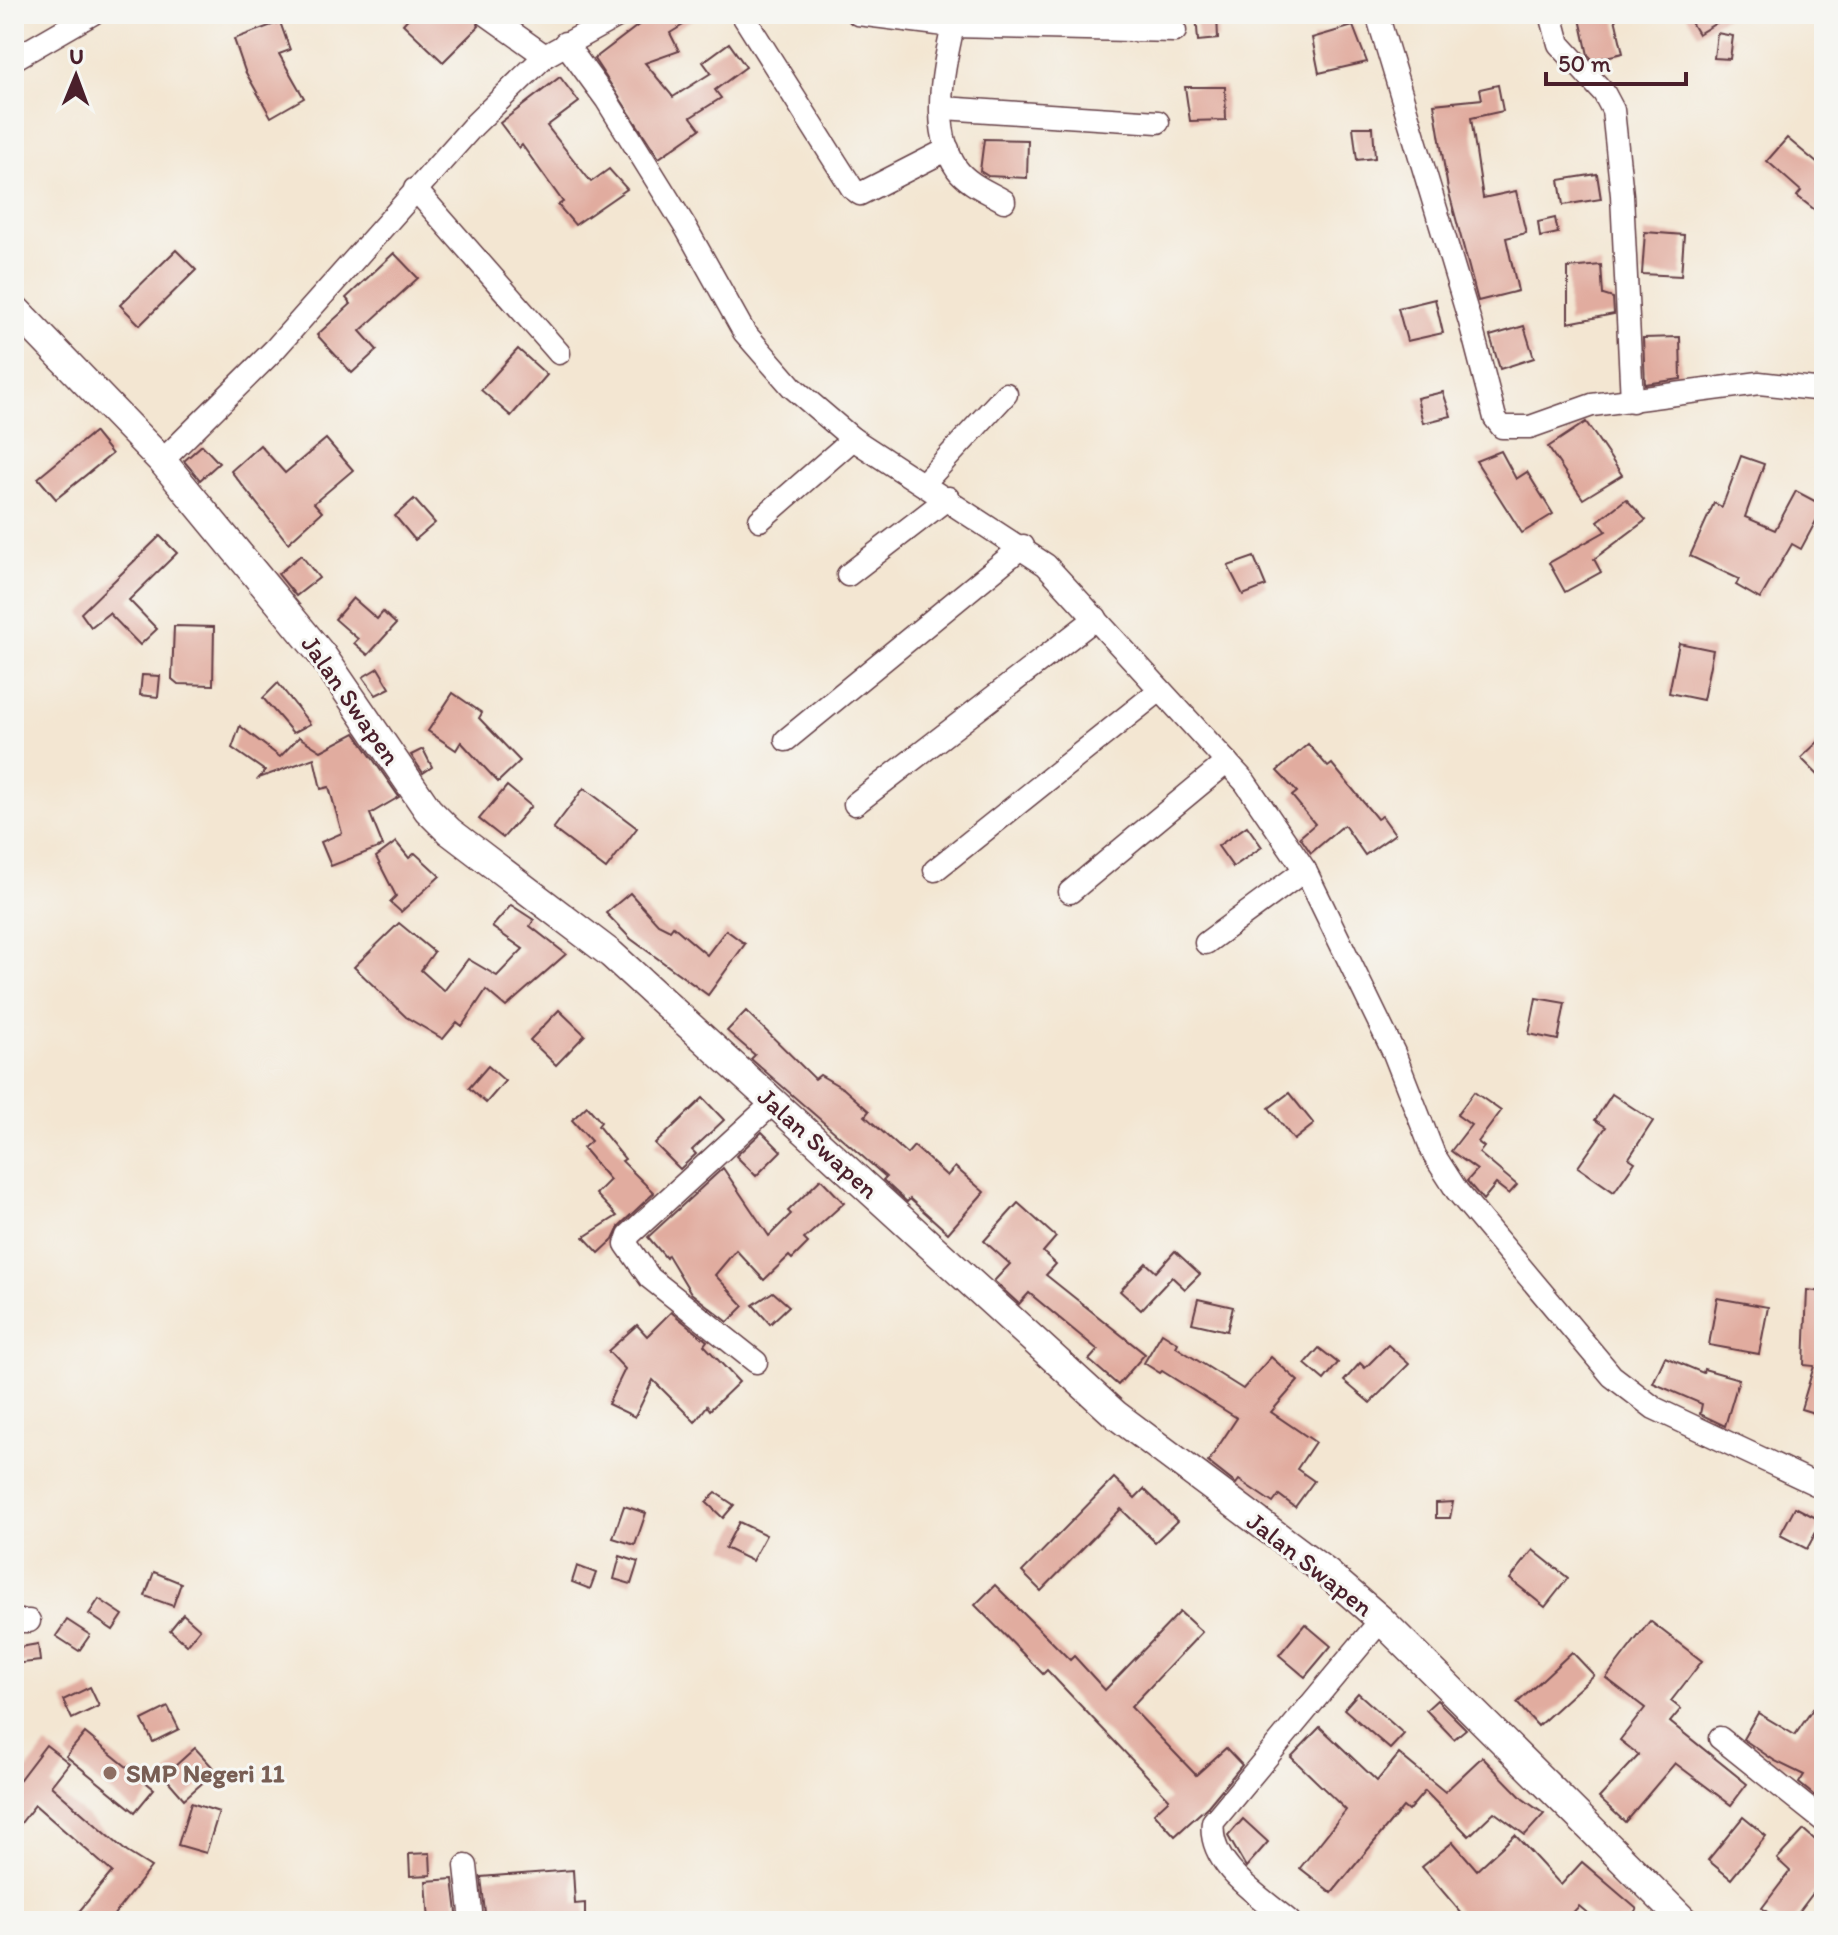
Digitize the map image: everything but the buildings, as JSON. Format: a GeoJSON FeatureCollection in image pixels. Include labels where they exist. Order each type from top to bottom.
{"type":"FeatureCollection","features":[{"type":"Feature","properties":{"kind":"main road","name":"Jalan Swapen"},"geometry":{"type":"LineString","coordinates":[[14,308],[162,461],[322,655],[438,821],[611,954],[1116,1415],[1328,1574],[1381,1620],[1684,1921]]}},
{"type":"Feature","properties":{"kind":"street"},"geometry":{"type":"LineString","coordinates":[[14,59],[92,14]]}},
{"type":"Feature","properties":{"kind":"street"},"geometry":{"type":"LineString","coordinates":[[486,14],[545,56]]}},
{"type":"Feature","properties":{"kind":"street"},"geometry":{"type":"LineString","coordinates":[[162,461],[274,350],[474,125],[545,56],[621,14]]}},
{"type":"Feature","properties":{"kind":"street"},"geometry":{"type":"LineString","coordinates":[[742,14],[852,188],[860,194],[948,149]]}},
{"type":"Feature","properties":{"kind":"street"},"geometry":{"type":"LineString","coordinates":[[858,14],[953,26],[1175,31]]}},
{"type":"Feature","properties":{"kind":"street"},"geometry":{"type":"LineString","coordinates":[[1377,14],[1470,322],[1495,418],[1510,429],[1530,427],[1583,407],[1759,383],[1824,390]]}},
{"type":"Feature","properties":{"kind":"street"},"geometry":{"type":"LineString","coordinates":[[1551,14],[1559,44],[1604,93],[1613,110],[1622,195],[1632,401]]}},
{"type":"Feature","properties":{"kind":"street"},"geometry":{"type":"LineString","coordinates":[[953,26],[945,64],[943,108],[948,149],[957,169],[969,181],[1004,201]]}},
{"type":"Feature","properties":{"kind":"street"},"geometry":{"type":"LineString","coordinates":[[565,43],[606,99],[686,228],[744,332],[792,387],[853,439],[1023,546],[1046,565],[1227,762],[1276,823],[1305,870],[1394,1053],[1434,1155],[1457,1191],[1612,1376],[1654,1408],[1824,1488]]}},
{"type":"Feature","properties":{"kind":"street"},"geometry":{"type":"LineString","coordinates":[[943,108],[1158,122]]}},
{"type":"Feature","properties":{"kind":"street"},"geometry":{"type":"LineString","coordinates":[[415,189],[559,353]]}},
{"type":"Feature","properties":{"kind":"street"},"geometry":{"type":"LineString","coordinates":[[924,483],[1006,394]]}},
{"type":"Feature","properties":{"kind":"street"},"geometry":{"type":"LineString","coordinates":[[760,520],[853,439]]}},
{"type":"Feature","properties":{"kind":"street"},"geometry":{"type":"LineString","coordinates":[[848,575],[948,498]]}},
{"type":"Feature","properties":{"kind":"street"},"geometry":{"type":"LineString","coordinates":[[786,740],[1023,546]]}},
{"type":"Feature","properties":{"kind":"street"},"geometry":{"type":"LineString","coordinates":[[855,804],[1096,618]]}},
{"type":"Feature","properties":{"kind":"street"},"geometry":{"type":"LineString","coordinates":[[935,870],[1160,690]]}},
{"type":"Feature","properties":{"kind":"street"},"geometry":{"type":"LineString","coordinates":[[1070,892],[1227,762]]}},
{"type":"Feature","properties":{"kind":"street"},"geometry":{"type":"LineString","coordinates":[[1206,943],[1305,870]]}},
{"type":"Feature","properties":{"kind":"street"},"geometry":{"type":"LineString","coordinates":[[756,1362],[650,1278],[626,1244],[629,1235],[773,1103]]}},
{"type":"Feature","properties":{"kind":"street"},"geometry":{"type":"LineString","coordinates":[[1289,1921],[1242,1880],[1218,1854],[1212,1837],[1213,1822],[1381,1620]]}},
{"type":"Feature","properties":{"kind":"street"},"geometry":{"type":"LineString","coordinates":[[1720,1738],[1824,1821]]}},
{"type":"Feature","properties":{"kind":"street"},"geometry":{"type":"LineString","coordinates":[[466,1866],[472,1921]]}},
{"type":"Feature","properties":{"kind":"place","name":"SMP Negeri 11"},"geometry":{"type":"Point","coordinates":[110,1773]}}]}
